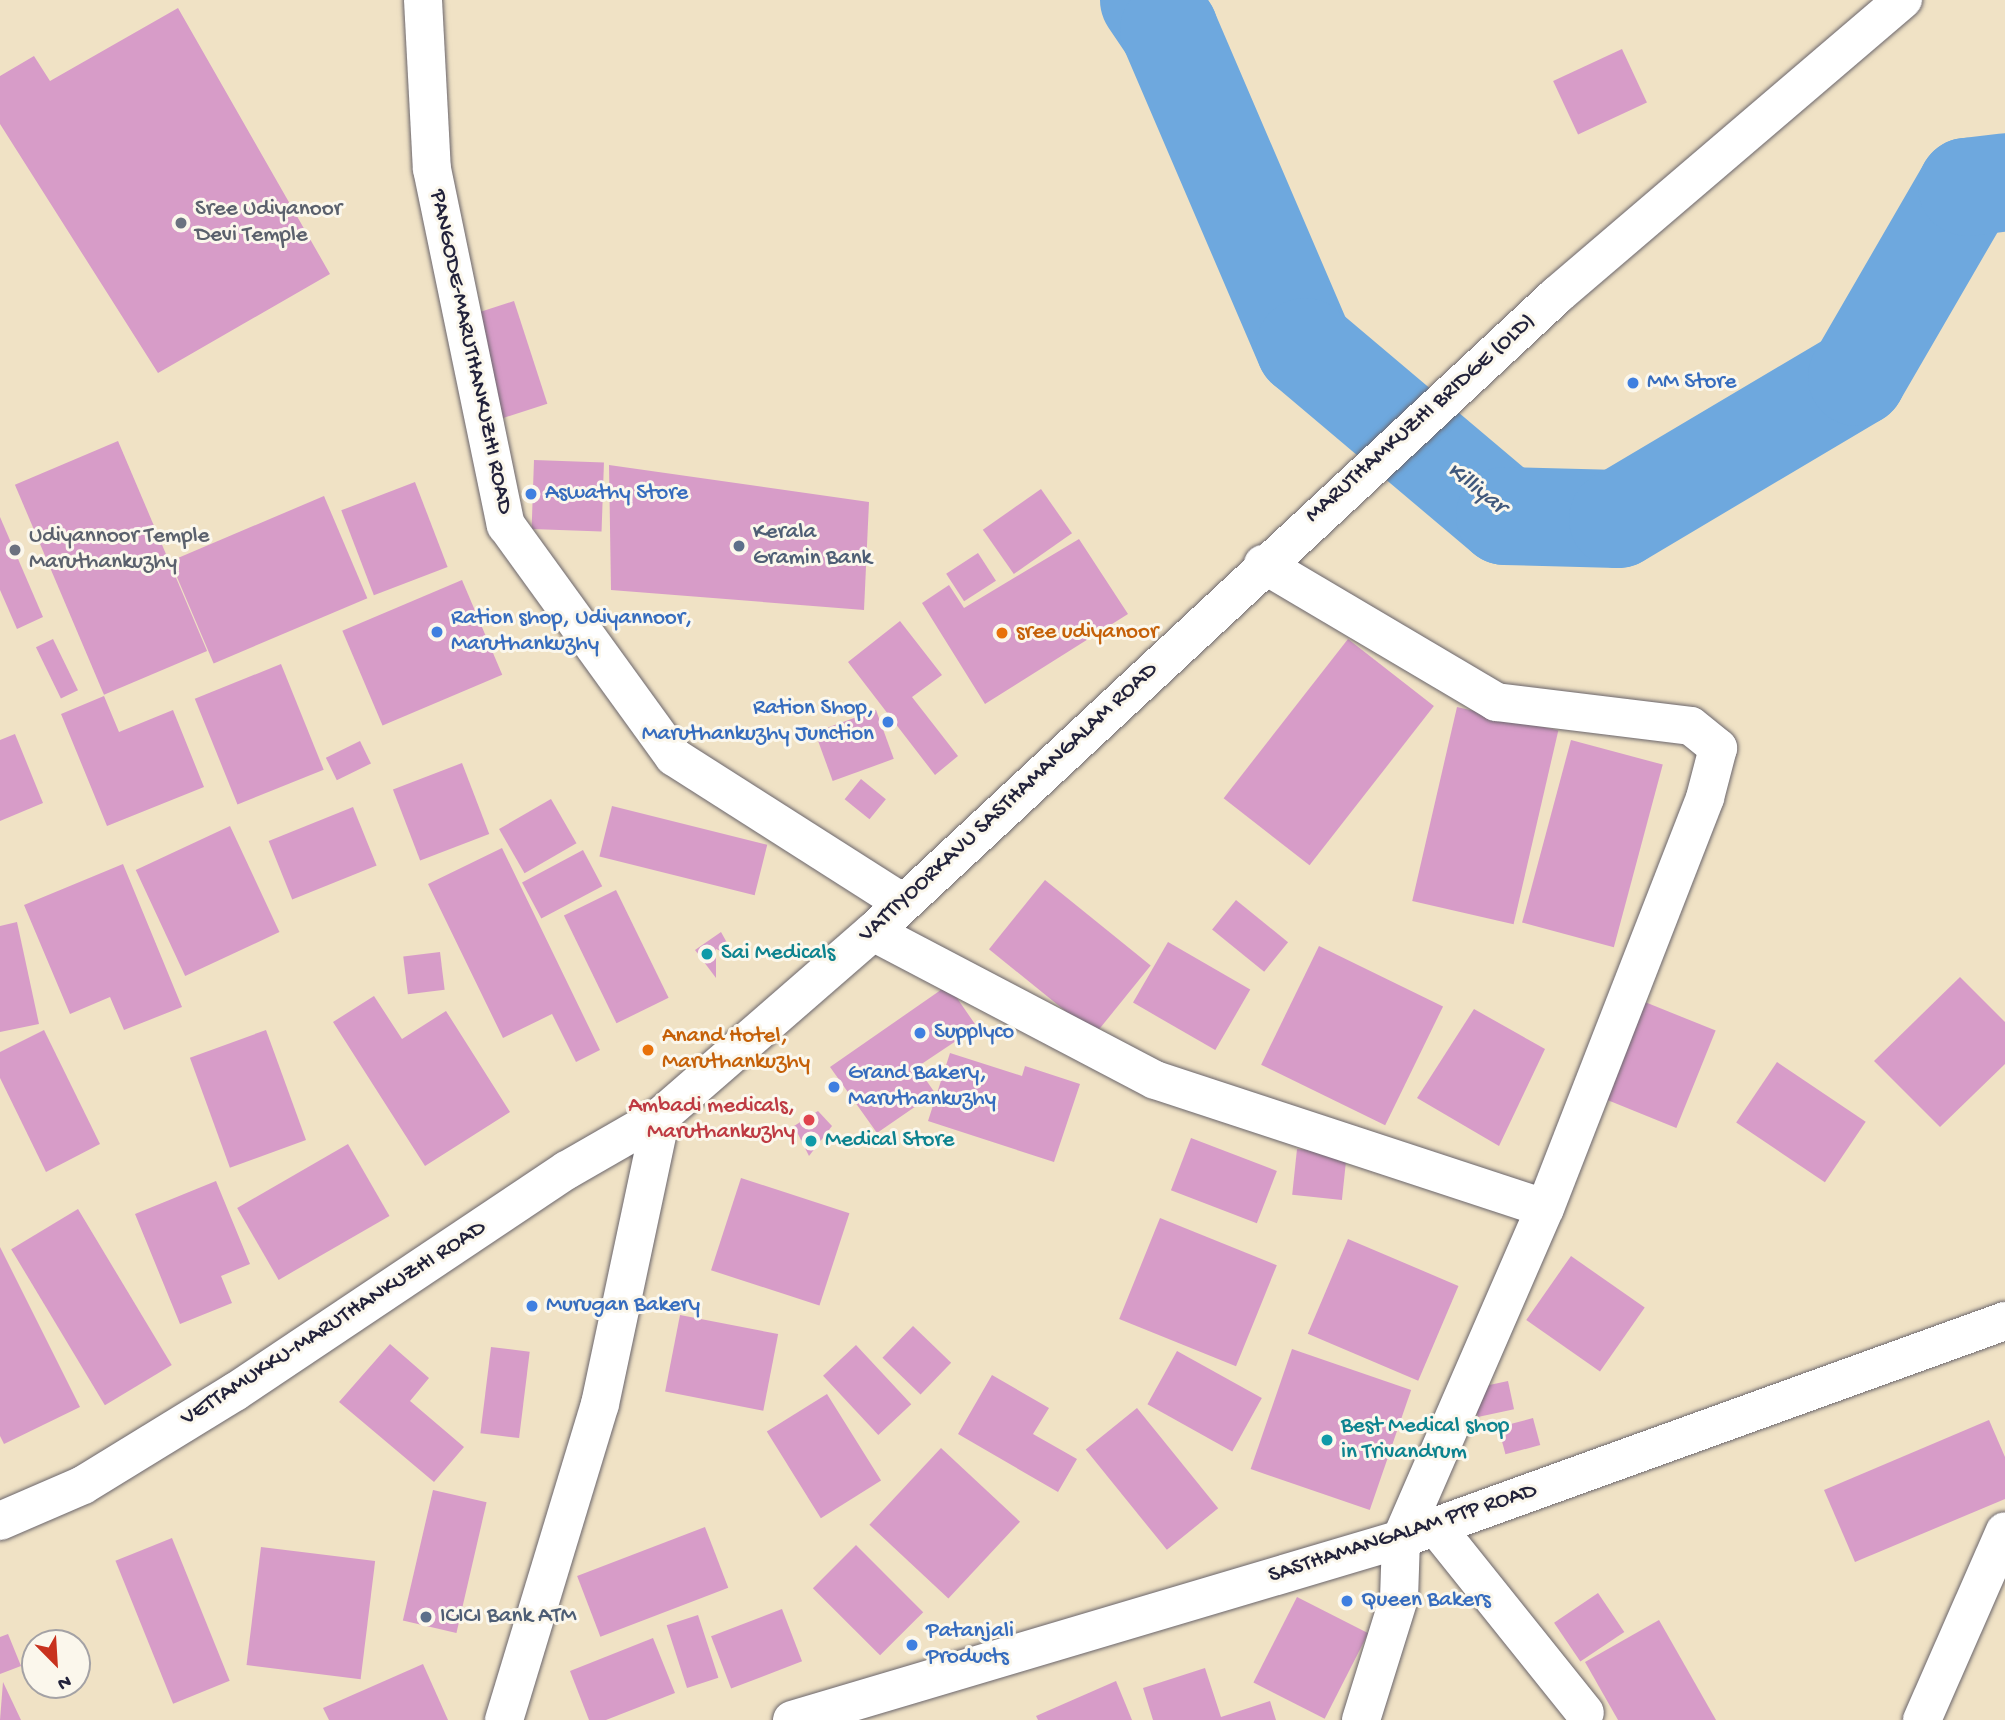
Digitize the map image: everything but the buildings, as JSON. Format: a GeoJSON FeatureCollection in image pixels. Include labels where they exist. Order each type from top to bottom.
{"type":"FeatureCollection","features":[{"type":"Feature","properties":{"kind":"main road","name":"PANGODE-MARUTHANKUZHI ROAD"},"geometry":{"type":"LineString","coordinates":[[423,0],[432,169],[506,525],[674,757],[902,902]]}},
{"type":"Feature","properties":{"kind":"main road","name":"MARUTHAMKUZHI BRIDGE (OLD)"},"geometry":{"type":"LineString","coordinates":[[1274,554],[1557,295],[1903,0]]}},
{"type":"Feature","properties":{"kind":"main road","name":"VATTIYOORKAVU SASTHAMANGALAM ROAD"},"geometry":{"type":"LineString","coordinates":[[662,1116],[873,932],[1274,554]]}},
{"type":"Feature","properties":{"kind":"main road"},"geometry":{"type":"LineString","coordinates":[[1274,554],[1496,702],[1691,726],[1718,748],[1705,798],[1545,1208],[1401,1539],[1399,1598],[1361,1720]]}},
{"type":"Feature","properties":{"kind":"main road"},"geometry":{"type":"LineString","coordinates":[[873,932],[1155,1080],[1545,1208]]}},
{"type":"Feature","properties":{"kind":"main road"},"geometry":{"type":"LineString","coordinates":[[504,1720],[600,1404],[662,1116]]}},
{"type":"Feature","properties":{"kind":"main road","name":"VETTAMUKKU-MARUTHANKUZHI ROAD"},"geometry":{"type":"LineString","coordinates":[[0,1521],[83,1485],[235,1392],[567,1170],[662,1116]]}},
{"type":"Feature","properties":{"kind":"main road","name":"SASTHAMANGALAM PTP ROAD"},"geometry":{"type":"LineString","coordinates":[[792,1720],[1401,1539],[2005,1321]]}},
{"type":"Feature","properties":{"kind":"main road"},"geometry":{"type":"LineString","coordinates":[[1436,1527],[1585,1713]]}},
{"type":"Feature","properties":{"kind":"main road"},"geometry":{"type":"LineString","coordinates":[[1922,1720],[2005,1531]]}},
{"type":"Feature","properties":{"kind":"waterway","name":"Killiyar"},"geometry":{"type":"LineString","coordinates":[[1149,0],[1169,30],[1305,347],[1505,516],[1618,519],[1857,377],[1967,187],[2005,182]]}},
{"type":"Feature","properties":{"kind":"place","name":"Sree Udiyanoor Devi Temple"},"geometry":{"type":"Point","coordinates":[181,223]}},
{"type":"Feature","properties":{"kind":"place","name":"MM Store"},"geometry":{"type":"Point","coordinates":[1633,383]}},
{"type":"Feature","properties":{"kind":"place","name":"Aswathy Store"},"geometry":{"type":"Point","coordinates":[531,494]}},
{"type":"Feature","properties":{"kind":"place","name":"Kerala Gramin Bank"},"geometry":{"type":"Point","coordinates":[739,546]}},
{"type":"Feature","properties":{"kind":"place","name":"Udiyannoor Temple Maruthankuzhy"},"geometry":{"type":"Point","coordinates":[15,550]}},
{"type":"Feature","properties":{"kind":"place","name":"Ration shop, Udiyannoor, Maruthankuzhy"},"geometry":{"type":"Point","coordinates":[437,632]}},
{"type":"Feature","properties":{"kind":"place","name":"sree udiyanoor"},"geometry":{"type":"Point","coordinates":[1002,633]}},
{"type":"Feature","properties":{"kind":"place","name":"Ration Shop, Maruthankuzhy Junction"},"geometry":{"type":"Point","coordinates":[888,722]}},
{"type":"Feature","properties":{"kind":"place","name":"Sai Medicals"},"geometry":{"type":"Point","coordinates":[707,954]}},
{"type":"Feature","properties":{"kind":"place","name":"Supplyco"},"geometry":{"type":"Point","coordinates":[920,1033]}},
{"type":"Feature","properties":{"kind":"place","name":"Anand Hotel, Maruthankuzhy"},"geometry":{"type":"Point","coordinates":[648,1050]}},
{"type":"Feature","properties":{"kind":"place","name":"Grand Bakery, Maruthankuzhy"},"geometry":{"type":"Point","coordinates":[834,1087]}},
{"type":"Feature","properties":{"kind":"place","name":"Ambadi medicals, Maruthankuzhy"},"geometry":{"type":"Point","coordinates":[809,1120]}},
{"type":"Feature","properties":{"kind":"place","name":"Medical Store"},"geometry":{"type":"Point","coordinates":[811,1141]}},
{"type":"Feature","properties":{"kind":"place","name":"Murugan Bakery"},"geometry":{"type":"Point","coordinates":[532,1306]}},
{"type":"Feature","properties":{"kind":"place","name":"Best Medical shop in Trivandrum"},"geometry":{"type":"Point","coordinates":[1327,1440]}},
{"type":"Feature","properties":{"kind":"place","name":"Queen Bakers"},"geometry":{"type":"Point","coordinates":[1347,1601]}},
{"type":"Feature","properties":{"kind":"place","name":"ICICI Bank ATM"},"geometry":{"type":"Point","coordinates":[426,1617]}},
{"type":"Feature","properties":{"kind":"place","name":"Patanjali Products"},"geometry":{"type":"Point","coordinates":[912,1645]}}]}
